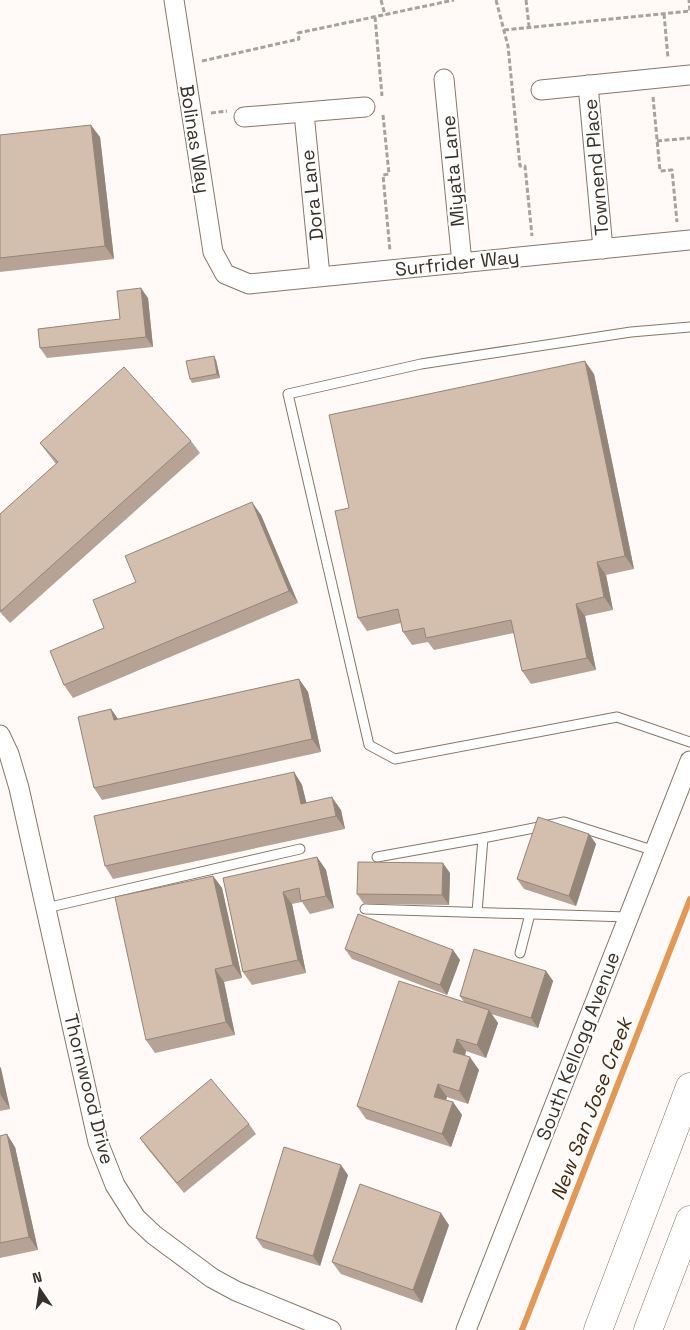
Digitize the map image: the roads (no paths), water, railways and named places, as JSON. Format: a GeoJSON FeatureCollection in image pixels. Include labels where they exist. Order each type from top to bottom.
{"type":"FeatureCollection","features":[{"type":"Feature","properties":{"kind":"highway"},"geometry":{"type":"LineString","coordinates":[[598,1330],[690,1087]]}},
{"type":"Feature","properties":{"kind":"highway"},"geometry":{"type":"LineString","coordinates":[[648,1330],[690,1220]]}},
{"type":"Feature","properties":{"kind":"street","name":"Bolinas Way"},"geometry":{"type":"LineString","coordinates":[[174,0],[213,252],[225,274]]}},
{"type":"Feature","properties":{"kind":"street"},"geometry":{"type":"LineString","coordinates":[[541,90],[690,75]]}},
{"type":"Feature","properties":{"kind":"street","name":"Miyata Lane"},"geometry":{"type":"LineString","coordinates":[[444,79],[462,263]]}},
{"type":"Feature","properties":{"kind":"street","name":"Townend Place"},"geometry":{"type":"LineString","coordinates":[[588,86],[603,249]]}},
{"type":"Feature","properties":{"kind":"street"},"geometry":{"type":"LineString","coordinates":[[244,117],[374,107]]}},
{"type":"Feature","properties":{"kind":"street","name":"Dora Lane"},"geometry":{"type":"LineString","coordinates":[[304,113],[320,276]]}},
{"type":"Feature","properties":{"kind":"street","name":"Surfrider Way"},"geometry":{"type":"LineString","coordinates":[[225,274],[249,284],[684,241]]}},
{"type":"Feature","properties":{"kind":"street","name":"Thornwood Drive"},"geometry":{"type":"LineString","coordinates":[[0,735],[19,788],[98,1142],[115,1185],[136,1218],[154,1235],[212,1278],[236,1291],[331,1330]]}},
{"type":"Feature","properties":{"kind":"street","name":"South Kellogg Avenue"},"geometry":{"type":"LineString","coordinates":[[466,1330],[690,762]]}},
{"type":"Feature","properties":{"kind":"lane"},"geometry":{"type":"LineString","coordinates":[[690,328],[631,332],[421,364],[288,394],[369,745],[394,759],[617,717],[690,742]]}},
{"type":"Feature","properties":{"kind":"lane"},"geometry":{"type":"LineString","coordinates":[[377,857],[564,822],[655,851]]}},
{"type":"Feature","properties":{"kind":"lane"},"geometry":{"type":"LineString","coordinates":[[477,912],[483,838]]}},
{"type":"Feature","properties":{"kind":"lane"},"geometry":{"type":"LineString","coordinates":[[46,908],[300,849]]}},
{"type":"Feature","properties":{"kind":"lane"},"geometry":{"type":"LineString","coordinates":[[365,909],[629,917]]}},
{"type":"Feature","properties":{"kind":"lane"},"geometry":{"type":"LineString","coordinates":[[520,953],[530,914]]}},
{"type":"Feature","properties":{"kind":"waterway","name":"New San Jose Creek"},"geometry":{"type":"LineString","coordinates":[[522,1330],[690,899]]}}]}
